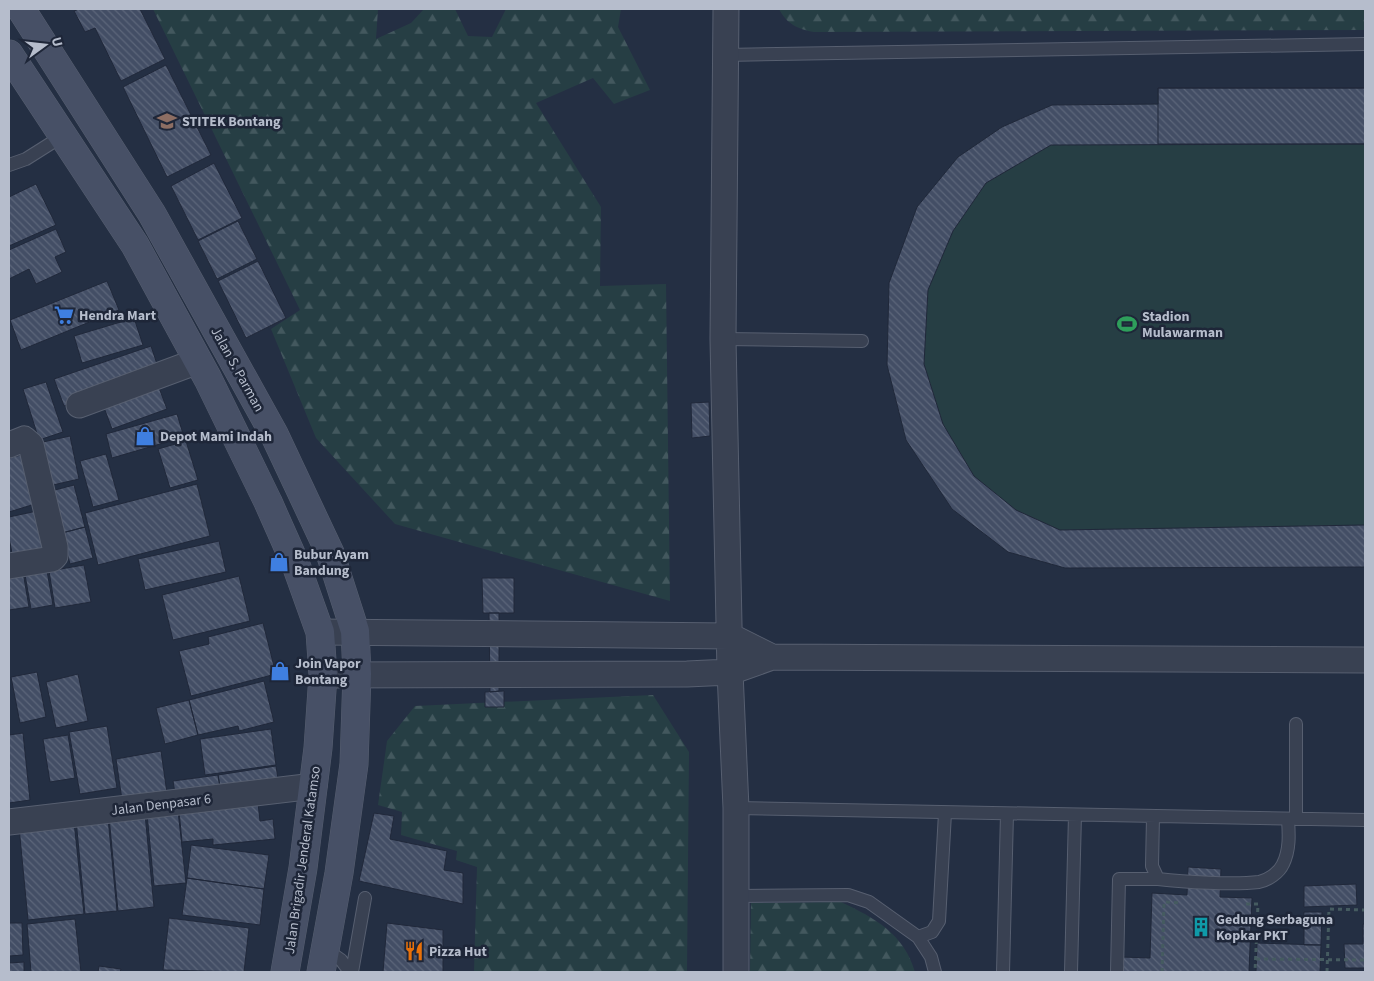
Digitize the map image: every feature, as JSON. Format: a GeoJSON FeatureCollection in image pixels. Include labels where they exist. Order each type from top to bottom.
{"type":"FeatureCollection","features":[{"type":"Feature","properties":{"kind":"main road","name":"Jalan S. Parman"},"geometry":{"type":"LineString","coordinates":[[21,9],[152,214],[274,434],[330,553],[355,631],[357,674],[354,764],[339,873],[323,960]]}},
{"type":"Feature","properties":{"kind":"main road"},"geometry":{"type":"LineString","coordinates":[[9,54],[135,245],[198,361],[268,502],[296,565],[320,632],[323,675]]}},
{"type":"Feature","properties":{"kind":"main road","name":"Jalan Brigadir Jenderal Katamso"},"geometry":{"type":"LineString","coordinates":[[285,972],[303,868],[314,786],[323,675]]}},
{"type":"Feature","properties":{"kind":"street"},"geometry":{"type":"LineString","coordinates":[[726,9],[723,339],[730,672],[736,808],[736,972]]}},
{"type":"Feature","properties":{"kind":"street"},"geometry":{"type":"LineString","coordinates":[[79,405],[198,361]]}},
{"type":"Feature","properties":{"kind":"street"},"geometry":{"type":"LineString","coordinates":[[9,445],[19,439],[28,441],[31,445],[56,547],[55,556],[52,559],[9,566]]}},
{"type":"Feature","properties":{"kind":"street"},"geometry":{"type":"LineString","coordinates":[[320,632],[730,636],[772,657]]}},
{"type":"Feature","properties":{"kind":"street"},"geometry":{"type":"LineString","coordinates":[[323,675],[730,672],[772,657],[1365,660]]}},
{"type":"Feature","properties":{"kind":"street","name":"Jalan Denpasar 6"},"geometry":{"type":"LineString","coordinates":[[9,822],[314,786]]}},
{"type":"Feature","properties":{"kind":"lane"},"geometry":{"type":"LineString","coordinates":[[725,55],[1365,44]]}},
{"type":"Feature","properties":{"kind":"lane"},"geometry":{"type":"LineString","coordinates":[[9,165],[26,159],[64,136]]}},
{"type":"Feature","properties":{"kind":"lane"},"geometry":{"type":"LineString","coordinates":[[723,339],[862,341]]}},
{"type":"Feature","properties":{"kind":"lane"},"geometry":{"type":"LineString","coordinates":[[1117,972],[1120,879],[1260,882],[1274,875],[1283,865],[1289,847],[1292,819],[1296,724]]}},
{"type":"Feature","properties":{"kind":"lane"},"geometry":{"type":"LineString","coordinates":[[736,808],[1365,820]]}},
{"type":"Feature","properties":{"kind":"lane"},"geometry":{"type":"LineString","coordinates":[[918,937],[932,932],[939,921],[945,813]]}},
{"type":"Feature","properties":{"kind":"lane"},"geometry":{"type":"LineString","coordinates":[[1003,972],[1007,814]]}},
{"type":"Feature","properties":{"kind":"lane"},"geometry":{"type":"LineString","coordinates":[[1071,972],[1075,815]]}},
{"type":"Feature","properties":{"kind":"lane"},"geometry":{"type":"LineString","coordinates":[[1153,817],[1152,866],[1158,879]]}},
{"type":"Feature","properties":{"kind":"lane"},"geometry":{"type":"LineString","coordinates":[[737,896],[848,895],[869,902],[918,937],[931,957],[935,972]]}},
{"type":"Feature","properties":{"kind":"lane"},"geometry":{"type":"LineString","coordinates":[[351,972],[366,898]]}},
{"type":"Feature","properties":{"kind":"lane"},"geometry":{"type":"LineString","coordinates":[[323,960],[341,960],[351,972]]}},
{"type":"Feature","properties":{"kind":"path"},"geometry":{"type":"LineString","coordinates":[[1162,972],[1164,902],[1189,903]]}},
{"type":"Feature","properties":{"kind":"path"},"geometry":{"type":"LineString","coordinates":[[1240,904],[1258,904],[1255,972]]}},
{"type":"Feature","properties":{"kind":"path"},"geometry":{"type":"LineString","coordinates":[[1327,972],[1329,909],[1365,910]]}},
{"type":"Feature","properties":{"kind":"path"},"geometry":{"type":"LineString","coordinates":[[1256,959],[1365,960]]}},
{"type":"Feature","properties":{"kind":"green space"},"geometry":{"type":"Polygon","coordinates":[[[153,9],[378,9],[376,39],[411,23],[424,9],[455,9],[468,36],[492,37],[506,9],[621,9],[618,27],[650,90],[614,104],[593,78],[536,103],[601,207],[600,286],[666,284],[670,601],[395,524],[316,438],[271,329],[300,310],[153,9]]]}},
{"type":"Feature","properties":{"kind":"green space"},"geometry":{"type":"Polygon","coordinates":[[[779,9],[1365,9],[1365,30],[814,32],[793,25],[779,9]]]}},
{"type":"Feature","properties":{"kind":"green space","name":"Stadion Mulawarman"},"geometry":{"type":"Polygon","coordinates":[[[1158,88],[1365,88],[1365,567],[1065,568],[1008,552],[952,509],[906,440],[887,365],[889,283],[917,207],[958,157],[1002,127],[1052,105],[1157,104],[1158,88]]]}},
{"type":"Feature","properties":{"kind":"green space"},"geometry":{"type":"Polygon","coordinates":[[[653,695],[689,752],[687,972],[474,972],[477,867],[456,860],[457,851],[401,835],[402,812],[378,805],[387,741],[415,706],[653,695]]]}},
{"type":"Feature","properties":{"kind":"green space"},"geometry":{"type":"Polygon","coordinates":[[[841,902],[876,921],[896,937],[904,947],[915,972],[750,972],[751,903],[841,902]]]}},
{"type":"Feature","properties":{"kind":"building"},"geometry":{"type":"Polygon","coordinates":[[[79,9],[140,9],[165,59],[121,81],[95,28],[85,32],[74,11],[79,9]]]}},
{"type":"Feature","properties":{"kind":"building","name":"STITEK Bontang"},"geometry":{"type":"Polygon","coordinates":[[[166,65],[211,155],[167,177],[123,87],[166,65]]]}},
{"type":"Feature","properties":{"kind":"building"},"geometry":{"type":"Polygon","coordinates":[[[1158,88],[1365,88],[1365,144],[1051,145],[986,183],[953,231],[928,290],[924,364],[943,424],[974,476],[1016,510],[1060,530],[1365,525],[1365,567],[1065,568],[1008,552],[952,509],[906,440],[887,365],[889,283],[917,207],[958,157],[1002,127],[1052,105],[1158,104],[1158,88]]]}},
{"type":"Feature","properties":{"kind":"building"},"geometry":{"type":"Polygon","coordinates":[[[1158,88],[1365,88],[1365,144],[1158,144],[1158,88]]]}},
{"type":"Feature","properties":{"kind":"building"},"geometry":{"type":"Polygon","coordinates":[[[214,163],[242,218],[198,240],[171,186],[214,163]]]}},
{"type":"Feature","properties":{"kind":"building"},"geometry":{"type":"Polygon","coordinates":[[[36,184],[56,225],[9,246],[9,197],[36,184]]]}},
{"type":"Feature","properties":{"kind":"building"},"geometry":{"type":"Polygon","coordinates":[[[238,221],[257,259],[217,279],[198,241],[238,221]]]}},
{"type":"Feature","properties":{"kind":"building"},"geometry":{"type":"Polygon","coordinates":[[[56,229],[66,252],[55,257],[62,272],[36,284],[29,269],[9,279],[9,250],[56,229]]]}},
{"type":"Feature","properties":{"kind":"building"},"geometry":{"type":"Polygon","coordinates":[[[258,261],[286,318],[246,338],[218,281],[258,261]]]}},
{"type":"Feature","properties":{"kind":"building","name":"Hendra Mart"},"geometry":{"type":"Polygon","coordinates":[[[107,281],[119,310],[21,350],[10,320],[107,281]]]}},
{"type":"Feature","properties":{"kind":"building"},"geometry":{"type":"Polygon","coordinates":[[[134,318],[143,345],[82,363],[74,336],[134,318]]]}},
{"type":"Feature","properties":{"kind":"building"},"geometry":{"type":"Polygon","coordinates":[[[151,346],[160,373],[64,406],[54,379],[151,346]]]}},
{"type":"Feature","properties":{"kind":"building"},"geometry":{"type":"Polygon","coordinates":[[[46,382],[63,432],[39,440],[23,389],[46,382]]]}},
{"type":"Feature","properties":{"kind":"building"},"geometry":{"type":"Polygon","coordinates":[[[158,385],[167,409],[112,429],[103,405],[158,385]]]}},
{"type":"Feature","properties":{"kind":"building"},"geometry":{"type":"Polygon","coordinates":[[[709,402],[710,436],[692,438],[691,403],[709,402]]]}},
{"type":"Feature","properties":{"kind":"building","name":"Depot Mami Indah"},"geometry":{"type":"Polygon","coordinates":[[[177,414],[184,437],[112,458],[106,434],[177,414]]]}},
{"type":"Feature","properties":{"kind":"building"},"geometry":{"type":"Polygon","coordinates":[[[70,436],[79,479],[53,485],[43,442],[70,436]]]}},
{"type":"Feature","properties":{"kind":"building"},"geometry":{"type":"Polygon","coordinates":[[[186,441],[198,480],[170,488],[158,449],[186,441]]]}},
{"type":"Feature","properties":{"kind":"building"},"geometry":{"type":"Polygon","coordinates":[[[106,454],[119,500],[93,507],[80,461],[106,454]]]}},
{"type":"Feature","properties":{"kind":"building"},"geometry":{"type":"Polygon","coordinates":[[[21,455],[35,504],[9,512],[9,458],[21,455]]]}},
{"type":"Feature","properties":{"kind":"building"},"geometry":{"type":"Polygon","coordinates":[[[197,484],[210,536],[98,565],[85,513],[197,484]]]}},
{"type":"Feature","properties":{"kind":"building"},"geometry":{"type":"Polygon","coordinates":[[[74,485],[85,527],[62,533],[51,491],[74,485]]]}},
{"type":"Feature","properties":{"kind":"building"},"geometry":{"type":"Polygon","coordinates":[[[37,511],[45,550],[13,558],[9,538],[9,517],[37,511]]]}},
{"type":"Feature","properties":{"kind":"building"},"geometry":{"type":"Polygon","coordinates":[[[85,527],[93,558],[70,564],[62,533],[85,527]]]}},
{"type":"Feature","properties":{"kind":"building"},"geometry":{"type":"Polygon","coordinates":[[[219,541],[226,572],[145,590],[138,559],[219,541]]]}},
{"type":"Feature","properties":{"kind":"building"},"geometry":{"type":"Polygon","coordinates":[[[46,565],[53,605],[31,609],[24,569],[46,565]]]}},
{"type":"Feature","properties":{"kind":"building"},"geometry":{"type":"Polygon","coordinates":[[[84,565],[91,602],[55,608],[49,571],[84,565]]]}},
{"type":"Feature","properties":{"kind":"building"},"geometry":{"type":"Polygon","coordinates":[[[23,572],[29,607],[9,610],[9,574],[23,572]]]}},
{"type":"Feature","properties":{"kind":"building"},"geometry":{"type":"Polygon","coordinates":[[[239,576],[250,621],[173,640],[162,595],[239,576]]]}},
{"type":"Feature","properties":{"kind":"building"},"geometry":{"type":"Polygon","coordinates":[[[482,578],[514,578],[514,613],[483,613],[482,578]]]}},
{"type":"Feature","properties":{"kind":"building"},"geometry":{"type":"Polygon","coordinates":[[[489,613],[499,613],[499,691],[490,692],[489,613]]]}},
{"type":"Feature","properties":{"kind":"building"},"geometry":{"type":"Polygon","coordinates":[[[263,623],[276,674],[191,696],[179,651],[209,644],[208,637],[263,623]]]}},
{"type":"Feature","properties":{"kind":"building"},"geometry":{"type":"Polygon","coordinates":[[[37,672],[46,717],[20,723],[11,677],[37,672]]]}},
{"type":"Feature","properties":{"kind":"building"},"geometry":{"type":"Polygon","coordinates":[[[78,674],[88,721],[56,728],[46,682],[78,674]]]}},
{"type":"Feature","properties":{"kind":"building"},"geometry":{"type":"Polygon","coordinates":[[[264,681],[274,722],[239,731],[238,726],[198,735],[189,700],[264,681]]]}},
{"type":"Feature","properties":{"kind":"building"},"geometry":{"type":"Polygon","coordinates":[[[504,691],[504,707],[485,707],[485,692],[504,691]]]}},
{"type":"Feature","properties":{"kind":"building"},"geometry":{"type":"Polygon","coordinates":[[[189,700],[198,735],[165,744],[156,708],[189,700]]]}},
{"type":"Feature","properties":{"kind":"building"},"geometry":{"type":"Polygon","coordinates":[[[107,726],[117,788],[80,794],[69,732],[107,726]]]}},
{"type":"Feature","properties":{"kind":"building"},"geometry":{"type":"Polygon","coordinates":[[[271,729],[276,765],[205,775],[200,739],[271,729]]]}},
{"type":"Feature","properties":{"kind":"building"},"geometry":{"type":"Polygon","coordinates":[[[23,733],[30,800],[9,803],[9,735],[23,733]]]}},
{"type":"Feature","properties":{"kind":"building"},"geometry":{"type":"Polygon","coordinates":[[[68,735],[75,778],[50,782],[43,739],[68,735]]]}},
{"type":"Feature","properties":{"kind":"building"},"geometry":{"type":"Polygon","coordinates":[[[161,751],[167,793],[122,800],[116,759],[161,751]]]}},
{"type":"Feature","properties":{"kind":"building"},"geometry":{"type":"Polygon","coordinates":[[[276,766],[279,785],[221,793],[218,775],[276,766]]]}},
{"type":"Feature","properties":{"kind":"building"},"geometry":{"type":"Polygon","coordinates":[[[218,775],[221,793],[176,799],[173,781],[218,775]]]}},
{"type":"Feature","properties":{"kind":"building"},"geometry":{"type":"Polygon","coordinates":[[[258,803],[260,821],[273,819],[275,839],[213,845],[213,839],[182,842],[179,811],[258,803]]]}},
{"type":"Feature","properties":{"kind":"building"},"geometry":{"type":"Polygon","coordinates":[[[178,811],[186,883],[154,886],[147,814],[178,811]]]}},
{"type":"Feature","properties":{"kind":"building"},"geometry":{"type":"Polygon","coordinates":[[[374,813],[394,816],[390,839],[447,851],[444,870],[463,873],[463,904],[359,881],[374,813]]]}},
{"type":"Feature","properties":{"kind":"building"},"geometry":{"type":"Polygon","coordinates":[[[145,814],[154,907],[118,911],[109,817],[145,814]]]}},
{"type":"Feature","properties":{"kind":"building"},"geometry":{"type":"Polygon","coordinates":[[[108,818],[117,911],[85,914],[76,820],[108,818]]]}},
{"type":"Feature","properties":{"kind":"building"},"geometry":{"type":"Polygon","coordinates":[[[74,822],[84,914],[28,920],[19,827],[74,822]]]}},
{"type":"Feature","properties":{"kind":"building"},"geometry":{"type":"Polygon","coordinates":[[[191,845],[269,855],[264,889],[187,878],[191,845]]]}},
{"type":"Feature","properties":{"kind":"building","name":"Gedung Serbaguna Kopkar PKT"},"geometry":{"type":"Polygon","coordinates":[[[1188,867],[1221,869],[1220,897],[1252,898],[1249,972],[1121,972],[1122,957],[1150,958],[1152,893],[1187,895],[1188,867]]]}},
{"type":"Feature","properties":{"kind":"building"},"geometry":{"type":"Polygon","coordinates":[[[187,878],[264,889],[260,925],[182,915],[187,878]]]}},
{"type":"Feature","properties":{"kind":"building"},"geometry":{"type":"Polygon","coordinates":[[[1356,884],[1357,905],[1304,907],[1304,886],[1356,884]]]}},
{"type":"Feature","properties":{"kind":"building"},"geometry":{"type":"Polygon","coordinates":[[[1304,912],[1322,912],[1321,945],[1304,945],[1304,912]]]}},
{"type":"Feature","properties":{"kind":"building"},"geometry":{"type":"Polygon","coordinates":[[[169,918],[249,928],[244,972],[163,970],[169,918]]]}},
{"type":"Feature","properties":{"kind":"building"},"geometry":{"type":"Polygon","coordinates":[[[75,919],[81,972],[31,972],[27,924],[75,919]]]}},
{"type":"Feature","properties":{"kind":"building"},"geometry":{"type":"Polygon","coordinates":[[[9,923],[22,923],[23,955],[9,956],[9,923]]]}},
{"type":"Feature","properties":{"kind":"building","name":"Pizza Hut"},"geometry":{"type":"Polygon","coordinates":[[[387,923],[443,930],[443,972],[383,972],[387,923]]]}},
{"type":"Feature","properties":{"kind":"building"},"geometry":{"type":"Polygon","coordinates":[[[1363,924],[1365,924],[1365,972],[1364,968],[1345,968],[1344,944],[1363,944],[1363,924]]]}},
{"type":"Feature","properties":{"kind":"building"},"geometry":{"type":"Polygon","coordinates":[[[1257,943],[1321,945],[1320,972],[1256,972],[1257,943]]]}},
{"type":"Feature","properties":{"kind":"building"},"geometry":{"type":"Polygon","coordinates":[[[24,962],[24,972],[9,972],[9,963],[24,962]]]}},
{"type":"Feature","properties":{"kind":"building"},"geometry":{"type":"Polygon","coordinates":[[[99,966],[121,969],[120,972],[98,972],[99,966]]]}},
{"type":"Feature","properties":{"kind":"place","name":"STITEK Bontang"},"geometry":{"type":"Point","coordinates":[167,121]}},
{"type":"Feature","properties":{"kind":"place","name":"Hendra Mart"},"geometry":{"type":"Point","coordinates":[64,315]}},
{"type":"Feature","properties":{"kind":"place","name":"Stadion Mulawarman"},"geometry":{"type":"Point","coordinates":[1127,324]}},
{"type":"Feature","properties":{"kind":"place","name":"Depot Mami Indah"},"geometry":{"type":"Point","coordinates":[145,436]}},
{"type":"Feature","properties":{"kind":"place","name":"Bubur Ayam Bandung"},"geometry":{"type":"Point","coordinates":[279,562]}},
{"type":"Feature","properties":{"kind":"place","name":"Join Vapor Bontang"},"geometry":{"type":"Point","coordinates":[280,671]}},
{"type":"Feature","properties":{"kind":"place","name":"Gedung Serbaguna Kopkar PKT"},"geometry":{"type":"Point","coordinates":[1201,927]}},
{"type":"Feature","properties":{"kind":"place","name":"Pizza Hut"},"geometry":{"type":"Point","coordinates":[414,951]}}]}
